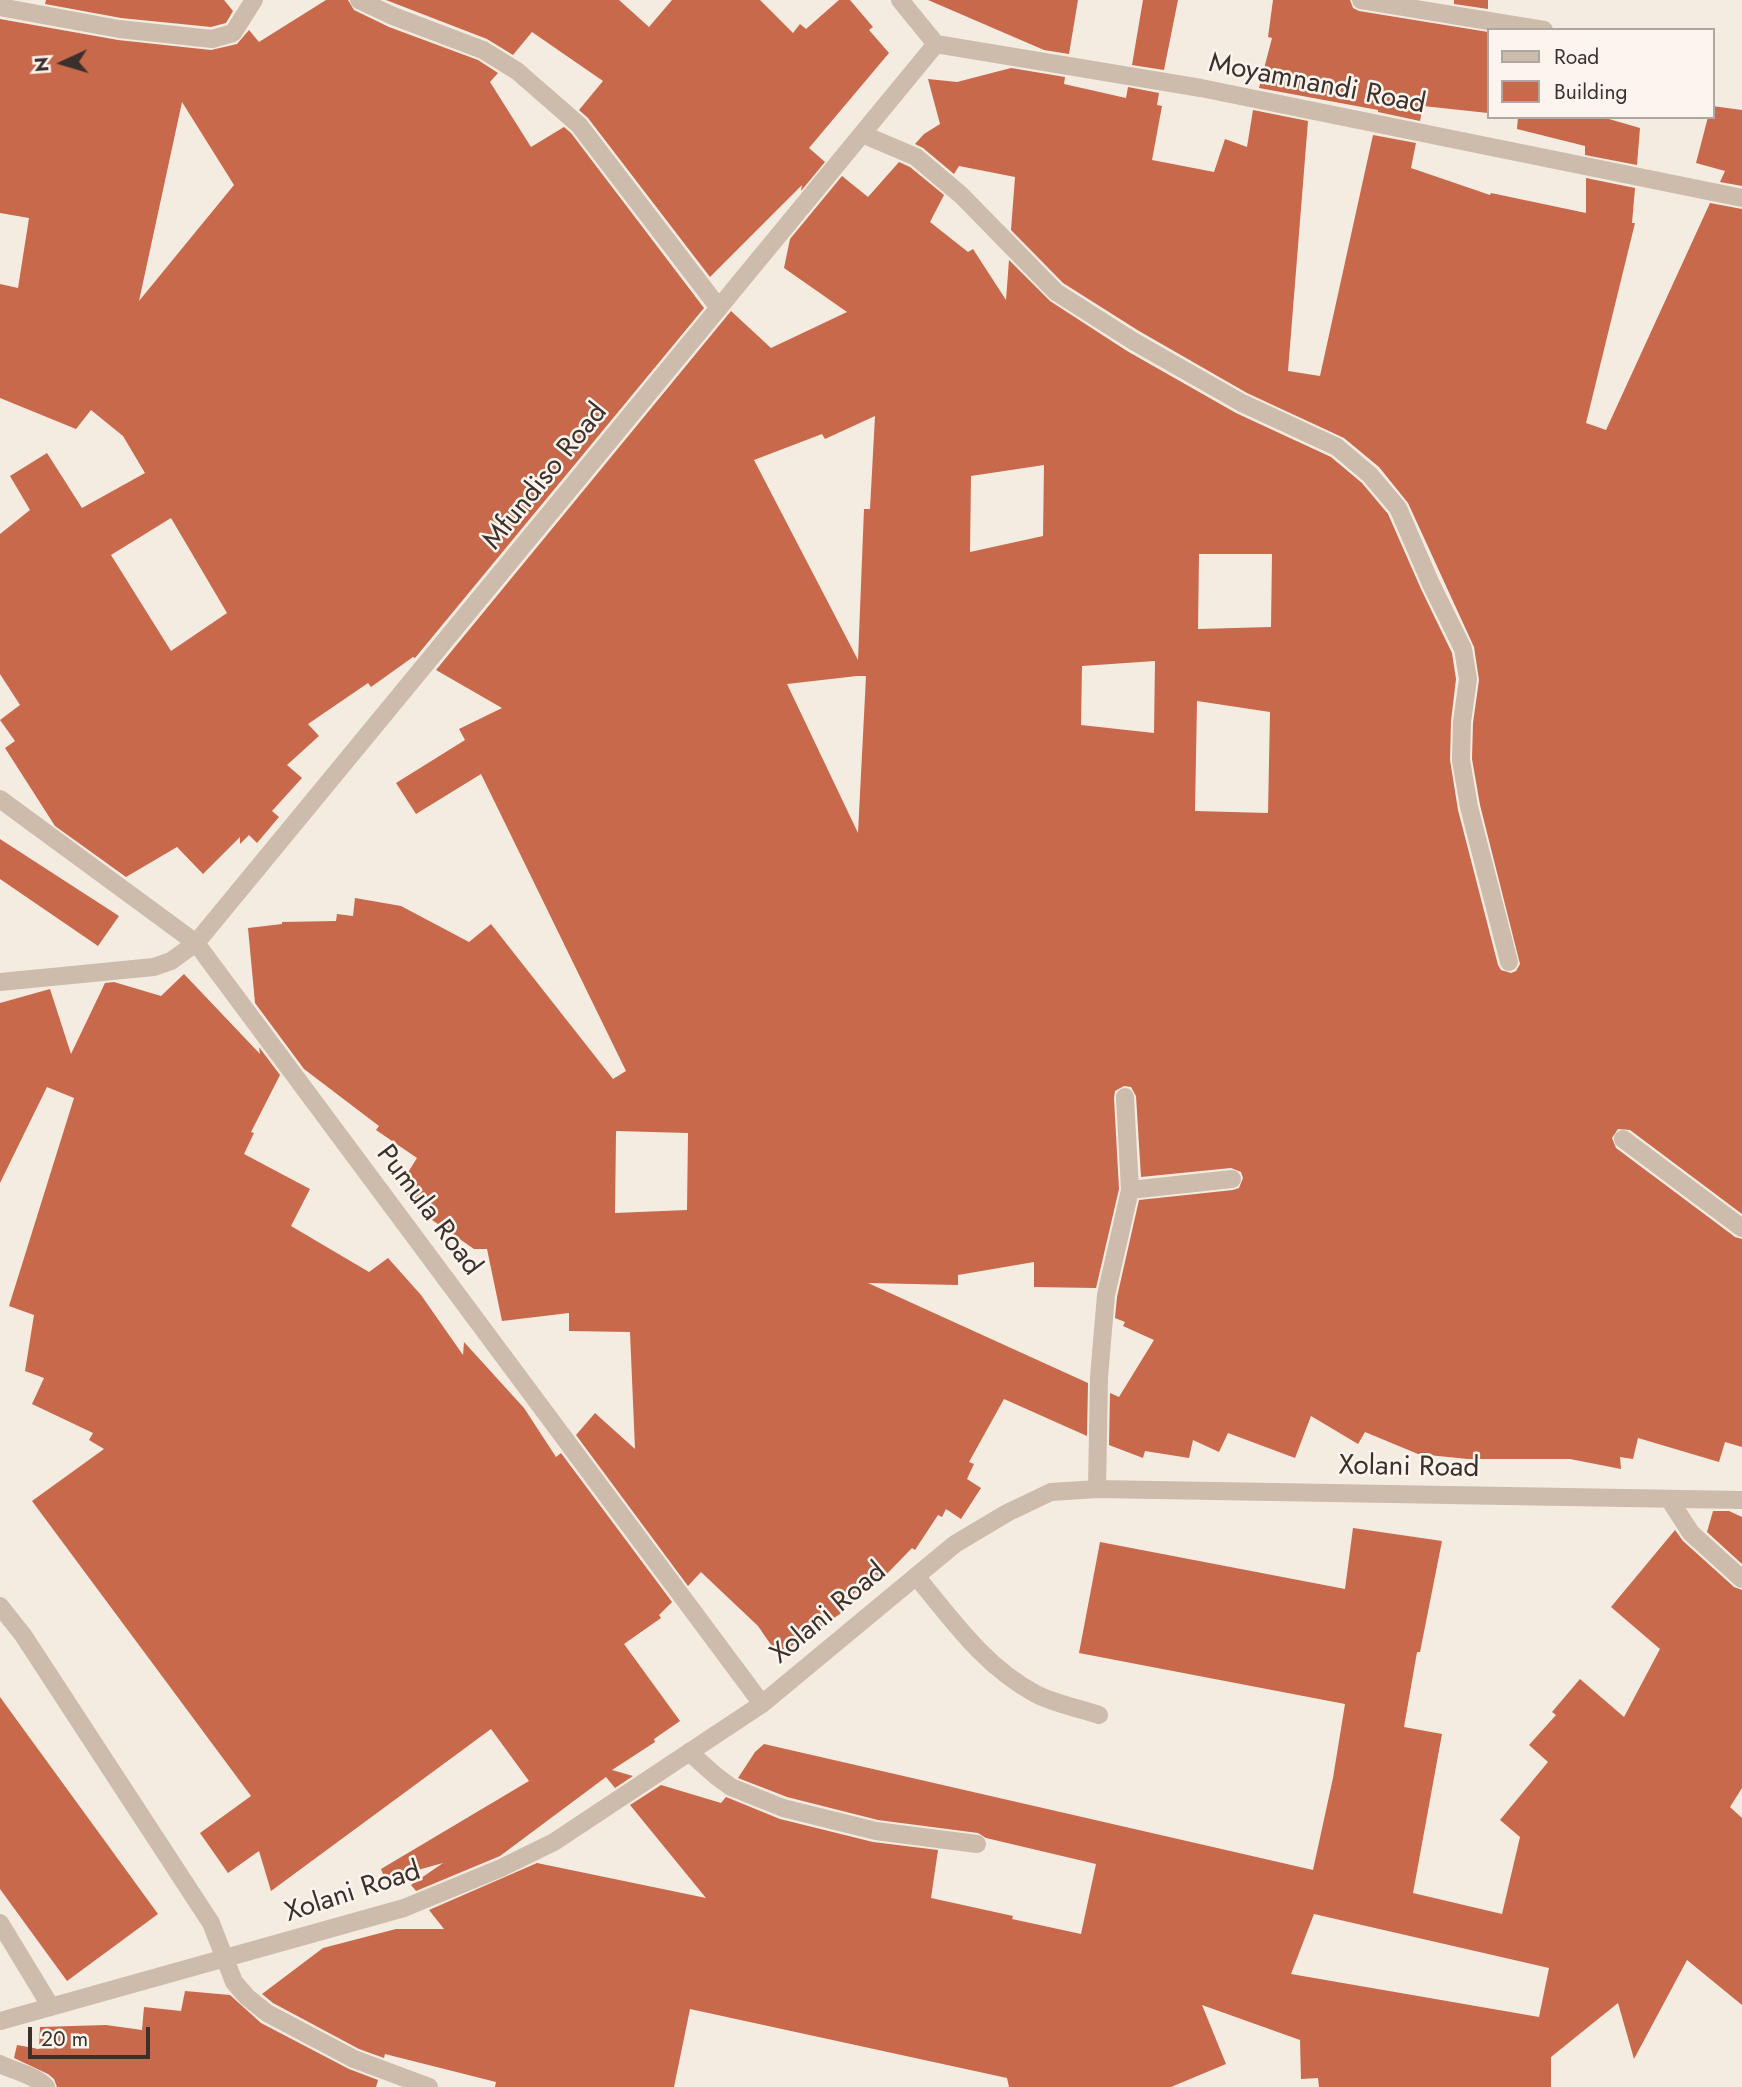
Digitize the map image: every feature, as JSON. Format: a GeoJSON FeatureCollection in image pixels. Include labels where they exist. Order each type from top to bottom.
{"type":"FeatureCollection","features":[{"type":"Feature","properties":{"kind":"street"},"geometry":{"type":"LineString","coordinates":[[0,7],[119,29],[212,39],[233,33],[254,0]]}},
{"type":"Feature","properties":{"kind":"street"},"geometry":{"type":"LineString","coordinates":[[359,0],[483,50],[517,71],[562,108],[579,125],[719,308]]}},
{"type":"Feature","properties":{"kind":"street"},"geometry":{"type":"LineString","coordinates":[[900,0],[936,44]]}},
{"type":"Feature","properties":{"kind":"street"},"geometry":{"type":"LineString","coordinates":[[1361,0],[1532,28]]}},
{"type":"Feature","properties":{"kind":"street","name":"Mfundiso Road"},"geometry":{"type":"LineString","coordinates":[[0,982],[154,967],[171,961],[196,943],[936,44]]}},
{"type":"Feature","properties":{"kind":"street","name":"Moyamnandi Road"},"geometry":{"type":"LineString","coordinates":[[936,44],[1201,88],[1742,198]]}},
{"type":"Feature","properties":{"kind":"street"},"geometry":{"type":"LineString","coordinates":[[862,134],[916,157],[961,195],[1056,292],[1133,341],[1242,403],[1337,447],[1370,475],[1398,508],[1463,649],[1468,679],[1462,722],[1461,760],[1469,807],[1509,962]]}},
{"type":"Feature","properties":{"kind":"street","name":"Pumula Road"},"geometry":{"type":"LineString","coordinates":[[0,799],[196,943],[762,1704]]}},
{"type":"Feature","properties":{"kind":"street"},"geometry":{"type":"LineString","coordinates":[[1097,1489],[1099,1377],[1106,1294],[1129,1189],[1125,1097]]}},
{"type":"Feature","properties":{"kind":"street"},"geometry":{"type":"LineString","coordinates":[[1623,1139],[1742,1228]]}},
{"type":"Feature","properties":{"kind":"street"},"geometry":{"type":"LineString","coordinates":[[1129,1189],[1231,1179]]}},
{"type":"Feature","properties":{"kind":"street","name":"Xolani Road"},"geometry":{"type":"LineString","coordinates":[[0,2021],[404,1908],[501,1868],[554,1842],[762,1704],[955,1544],[1007,1513],[1051,1492],[1097,1489],[1742,1500]]}},
{"type":"Feature","properties":{"kind":"street"},"geometry":{"type":"LineString","coordinates":[[1669,1499],[1691,1533],[1742,1579]]}},
{"type":"Feature","properties":{"kind":"street"},"geometry":{"type":"LineString","coordinates":[[916,1576],[969,1641],[1005,1675],[1039,1696],[1099,1715]]}},
{"type":"Feature","properties":{"kind":"street"},"geometry":{"type":"LineString","coordinates":[[0,1606],[23,1635],[211,1923],[234,1982],[247,1997],[267,2013],[354,2059],[429,2087]]}},
{"type":"Feature","properties":{"kind":"street"},"geometry":{"type":"LineString","coordinates":[[689,1752],[731,1787],[783,1808],[876,1831],[977,1844]]}},
{"type":"Feature","properties":{"kind":"street"},"geometry":{"type":"LineString","coordinates":[[0,1923],[51,2007]]}},
{"type":"Feature","properties":{"kind":"street"},"geometry":{"type":"LineString","coordinates":[[0,2064],[40,2080],[46,2087]]}},
{"type":"Feature","properties":{"kind":"building"},"geometry":{"type":"Polygon","coordinates":[[[46,0],[224,0],[233,11],[226,23],[211,27],[121,18],[45,4],[46,0]]]}},
{"type":"Feature","properties":{"kind":"building"},"geometry":{"type":"Polygon","coordinates":[[[326,0],[348,0],[354,10],[389,27],[478,60],[498,73],[490,82],[531,147],[564,127],[571,133],[704,308],[415,658],[371,687],[368,683],[308,724],[319,736],[287,765],[302,778],[272,811],[279,817],[257,843],[249,835],[240,844],[240,837],[203,874],[177,847],[126,877],[55,826],[5,748],[15,741],[0,720],[20,705],[0,674],[0,534],[30,510],[10,476],[47,453],[82,508],[145,473],[123,436],[91,410],[76,429],[0,398],[0,284],[18,288],[29,218],[0,213],[0,19],[118,40],[211,50],[237,44],[249,30],[259,42],[326,0]],[[182,102],[139,301],[234,185],[182,102]],[[171,518],[111,555],[171,651],[227,613],[171,518]]]}},
{"type":"Feature","properties":{"kind":"building"},"geometry":{"type":"Polygon","coordinates":[[[386,0],[619,0],[649,27],[672,0],[760,0],[793,33],[800,24],[806,29],[839,0],[850,0],[873,27],[869,30],[889,53],[809,148],[825,162],[801,191],[802,185],[710,277],[588,118],[579,110],[603,81],[532,32],[513,55],[487,39],[386,0]]]}},
{"type":"Feature","properties":{"kind":"building"},"geometry":{"type":"Polygon","coordinates":[[[928,0],[1078,0],[1069,54],[1044,50],[928,0]]]}},
{"type":"Feature","properties":{"kind":"building"},"geometry":{"type":"Polygon","coordinates":[[[1143,0],[1178,0],[1164,70],[1132,65],[1143,0]]]}},
{"type":"Feature","properties":{"kind":"building"},"geometry":{"type":"Polygon","coordinates":[[[1273,0],[1350,0],[1353,8],[1359,11],[1486,32],[1486,113],[1423,106],[1420,121],[1378,110],[1259,88],[1272,38],[1268,37],[1273,0]]]}},
{"type":"Feature","properties":{"kind":"building"},"geometry":{"type":"Polygon","coordinates":[[[1454,0],[1488,0],[1488,9],[1454,4],[1454,0]]]}},
{"type":"Feature","properties":{"kind":"building"},"geometry":{"type":"Polygon","coordinates":[[[1011,68],[1065,77],[1064,84],[1126,98],[1128,87],[1159,93],[1157,105],[1162,106],[1152,160],[1214,172],[1225,139],[1247,147],[1253,110],[1308,121],[1288,371],[1320,376],[1373,135],[1416,143],[1411,168],[1490,195],[1491,193],[1586,213],[1586,178],[1635,188],[1632,223],[1635,223],[1586,423],[1606,430],[1710,203],[1742,209],[1742,1214],[1630,1130],[1618,1129],[1612,1138],[1616,1148],[1735,1237],[1742,1239],[1742,1447],[1725,1442],[1719,1462],[1638,1438],[1633,1459],[1620,1457],[1621,1469],[1570,1459],[1468,1459],[1418,1454],[1365,1432],[1358,1444],[1311,1416],[1295,1458],[1228,1433],[1219,1452],[1193,1440],[1189,1458],[1145,1451],[1143,1458],[1109,1445],[1110,1393],[1119,1397],[1154,1340],[1123,1326],[1125,1322],[1115,1318],[1117,1297],[1139,1200],[1233,1190],[1239,1188],[1243,1178],[1241,1172],[1231,1168],[1141,1177],[1136,1096],[1131,1087],[1124,1086],[1115,1091],[1114,1098],[1119,1189],[1096,1288],[1034,1287],[1034,1262],[958,1275],[958,1285],[868,1283],[1088,1383],[1087,1436],[1004,1399],[969,1462],[974,1464],[967,1479],[981,1488],[961,1519],[946,1509],[942,1517],[938,1515],[915,1550],[912,1548],[881,1580],[876,1574],[861,1596],[855,1592],[840,1614],[778,1655],[758,1626],[701,1572],[688,1586],[576,1435],[595,1413],[635,1449],[630,1332],[569,1331],[569,1313],[502,1321],[487,1249],[474,1249],[422,1213],[427,1207],[403,1192],[412,1177],[407,1174],[417,1158],[376,1130],[379,1126],[304,1069],[255,1003],[248,928],[282,922],[336,921],[337,914],[353,916],[355,898],[401,906],[469,942],[491,924],[613,1079],[626,1071],[481,774],[416,814],[396,783],[465,740],[459,729],[502,708],[436,670],[731,311],[771,348],[847,312],[784,268],[790,239],[842,176],[868,197],[899,162],[910,167],[944,195],[930,222],[968,252],[973,249],[1006,300],[1009,260],[1050,301],[1127,351],[1236,413],[1331,457],[1362,483],[1388,514],[1452,653],[1456,679],[1450,760],[1458,810],[1498,965],[1501,970],[1511,973],[1516,971],[1520,964],[1480,805],[1472,759],[1473,723],[1479,680],[1474,647],[1408,503],[1379,467],[1344,438],[1247,393],[1139,331],[1063,283],[1011,230],[1015,177],[959,166],[954,174],[915,144],[924,134],[940,124],[928,79],[957,82],[1011,68]],[[875,416],[825,439],[822,434],[754,460],[858,660],[864,509],[870,509],[875,416]],[[1044,465],[971,476],[970,552],[1043,536],[1044,465]],[[1199,554],[1198,629],[1271,627],[1272,554],[1199,554]],[[1155,661],[1082,666],[1081,725],[1154,733],[1155,661]],[[866,676],[787,684],[858,833],[866,676]],[[1197,701],[1195,811],[1268,813],[1270,712],[1197,701]],[[616,1131],[615,1213],[687,1210],[688,1133],[616,1131]]]}},
{"type":"Feature","properties":{"kind":"building"},"geometry":{"type":"Polygon","coordinates":[[[1714,106],[1742,110],[1742,186],[1720,182],[1725,171],[1696,163],[1707,119],[1714,119],[1714,106]]]}},
{"type":"Feature","properties":{"kind":"building"},"geometry":{"type":"Polygon","coordinates":[[[1518,119],[1609,119],[1640,128],[1637,165],[1585,155],[1585,146],[1517,129],[1518,119]]]}},
{"type":"Feature","properties":{"kind":"building"},"geometry":{"type":"Polygon","coordinates":[[[0,839],[119,916],[98,946],[0,879],[0,839]]]}},
{"type":"Feature","properties":{"kind":"building"},"geometry":{"type":"Polygon","coordinates":[[[184,974],[260,1054],[259,1047],[280,1075],[251,1132],[254,1133],[244,1154],[310,1189],[291,1226],[369,1272],[388,1258],[421,1295],[463,1355],[464,1342],[524,1408],[556,1457],[561,1453],[672,1602],[659,1615],[661,1618],[624,1644],[680,1721],[654,1739],[655,1742],[612,1770],[633,1776],[615,1788],[606,1777],[500,1856],[416,1891],[411,1885],[443,1863],[385,1879],[381,1869],[529,1781],[491,1729],[271,1891],[259,1851],[228,1873],[200,1833],[251,1796],[32,1501],[104,1449],[89,1440],[93,1433],[32,1404],[44,1378],[25,1371],[34,1315],[9,1306],[74,1098],[47,1087],[0,1183],[0,1003],[50,989],[71,1054],[105,983],[114,982],[161,996],[184,974]]]}},
{"type":"Feature","properties":{"kind":"building"},"geometry":{"type":"Polygon","coordinates":[[[1713,1511],[1729,1511],[1742,1517],[1742,1564],[1707,1532],[1713,1511]]]}},
{"type":"Feature","properties":{"kind":"building"},"geometry":{"type":"Polygon","coordinates":[[[1353,1528],[1442,1541],[1420,1652],[1417,1652],[1404,1727],[1442,1734],[1413,1893],[1502,1914],[1520,1837],[1500,1820],[1548,1762],[1529,1745],[1556,1715],[1552,1712],[1580,1679],[1624,1717],[1660,1649],[1611,1607],[1675,1530],[1683,1541],[1734,1587],[1742,1590],[1742,1788],[1730,1807],[1742,1818],[1742,2005],[1687,1960],[1634,2059],[1618,2003],[1551,2057],[1551,2087],[1319,2087],[1318,2078],[1301,2079],[1300,2040],[1202,2005],[1226,2064],[1171,2087],[1009,2087],[1007,2078],[690,2009],[674,2087],[495,2087],[496,2082],[385,2054],[384,2058],[359,2049],[273,2003],[262,1994],[323,1948],[396,1929],[444,1929],[429,1910],[537,1863],[706,1898],[630,1805],[661,1785],[721,1803],[726,1797],[780,1819],[873,1842],[938,1850],[931,1898],[1081,1934],[1096,1864],[986,1838],[978,1833],[878,1820],[787,1797],[738,1778],[755,1752],[764,1744],[1313,1870],[1333,1778],[1345,1704],[1079,1653],[1100,1542],[1345,1589],[1353,1528]],[[1314,1914],[1291,1974],[1539,2017],[1549,1968],[1314,1914]]]}},
{"type":"Feature","properties":{"kind":"building"},"geometry":{"type":"Polygon","coordinates":[[[0,1697],[158,1914],[67,1981],[0,1889],[0,1697]]]}},
{"type":"Feature","properties":{"kind":"building"},"geometry":{"type":"Polygon","coordinates":[[[185,1991],[230,1995],[261,2023],[349,2069],[378,2080],[376,2087],[57,2087],[48,2074],[14,2058],[17,2045],[39,2049],[40,2027],[106,2025],[142,2030],[144,2007],[181,2011],[185,1991]]]}}]}
